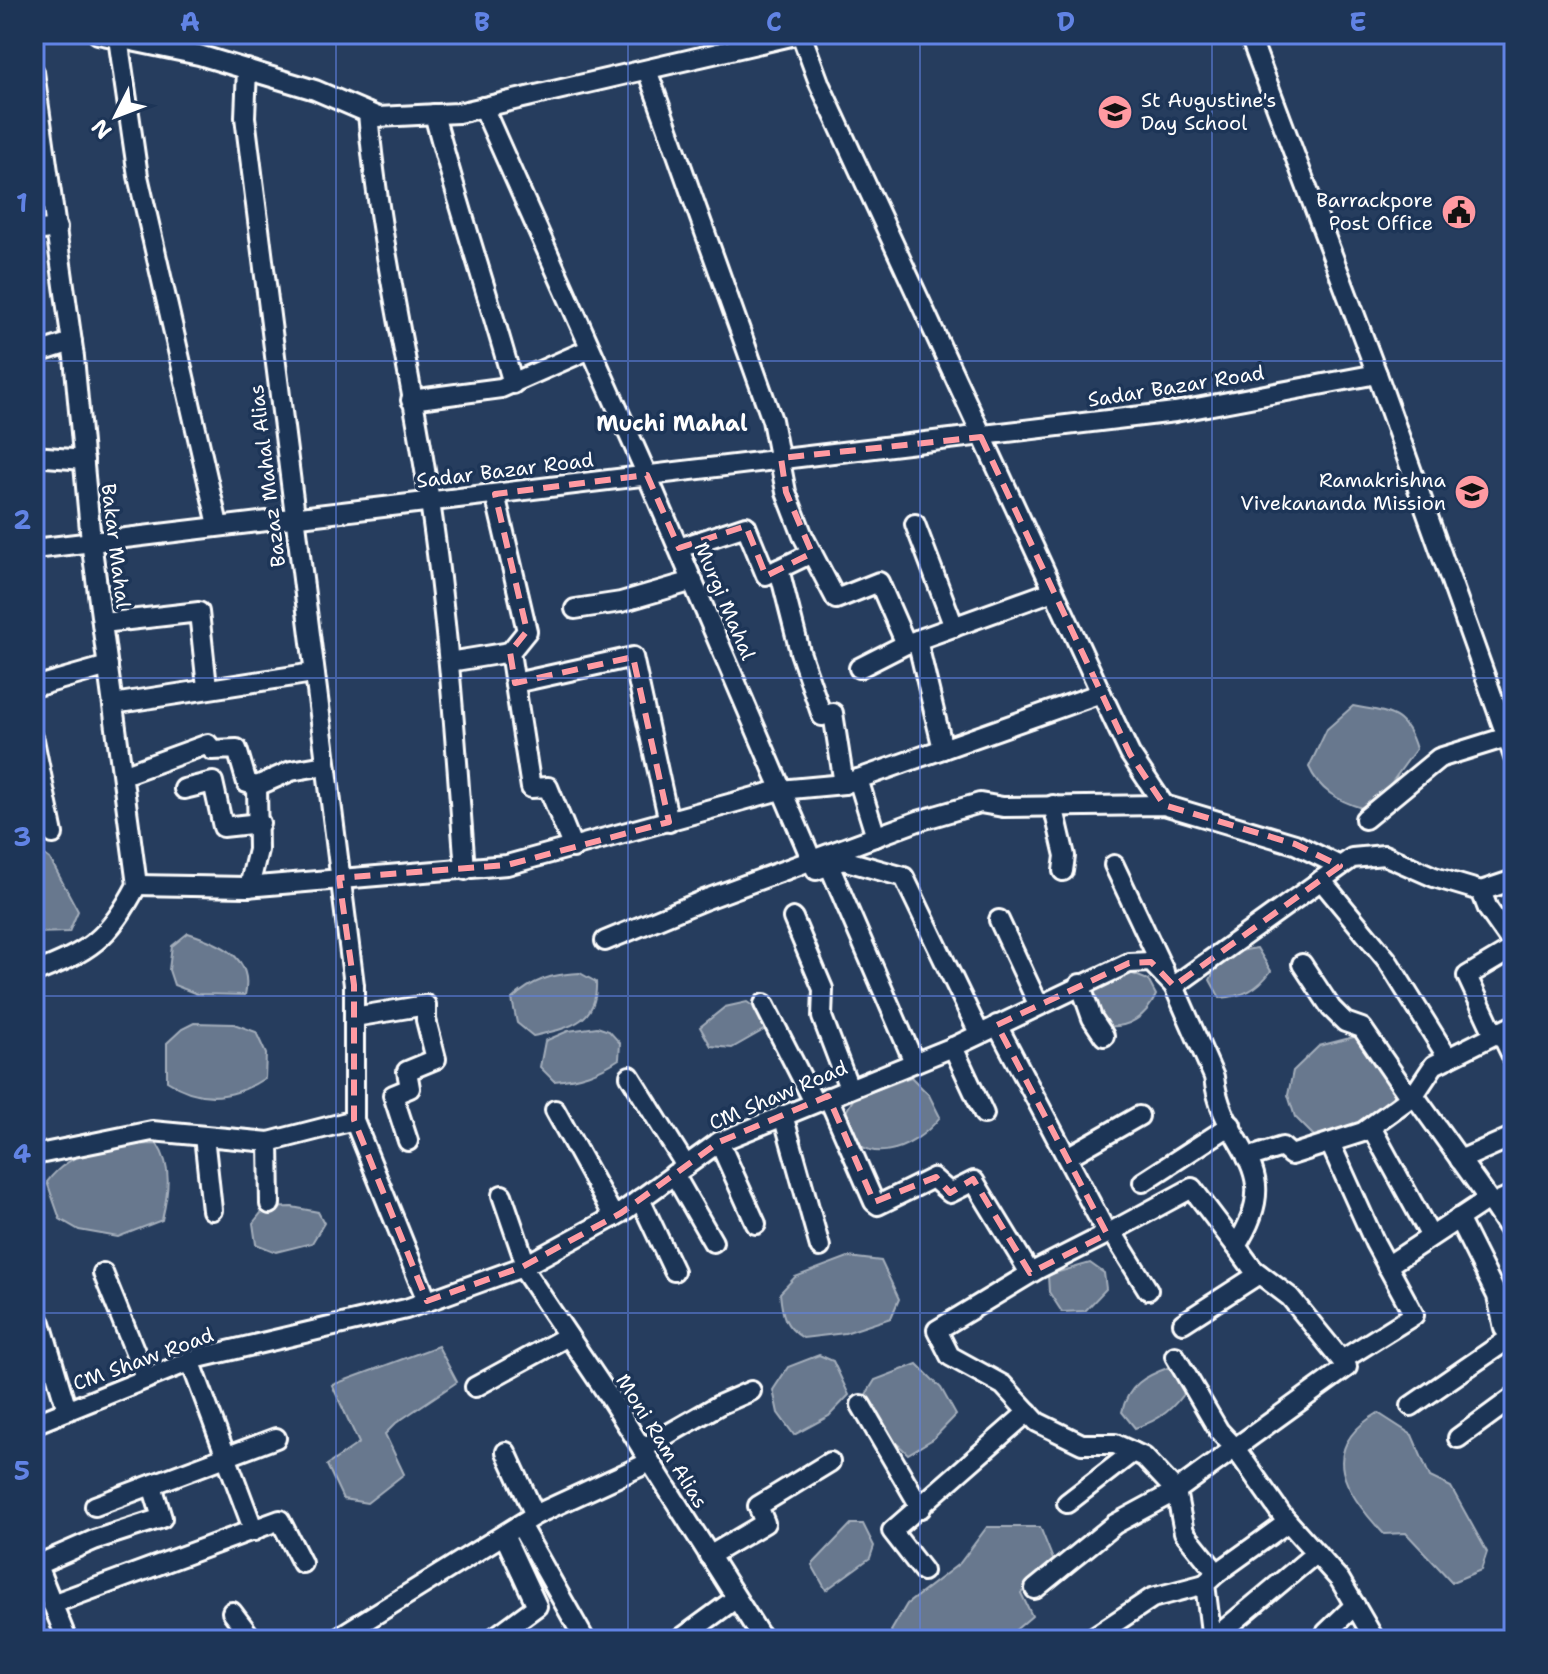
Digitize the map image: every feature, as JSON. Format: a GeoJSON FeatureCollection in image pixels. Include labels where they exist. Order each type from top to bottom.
{"type":"FeatureCollection","features":[{"type":"Feature","properties":{"kind":"street"},"geometry":{"type":"LineString","coordinates":[[98,34],[199,55],[247,69],[315,90],[378,117],[483,107],[801,34],[820,85],[1101,693],[1130,754],[1164,805]]}},
{"type":"Feature","properties":{"kind":"street"},"geometry":{"type":"LineString","coordinates":[[1249,34],[1377,374],[1514,757]]}},
{"type":"Feature","properties":{"kind":"street"},"geometry":{"type":"LineString","coordinates":[[118,38],[138,176],[218,525]]}},
{"type":"Feature","properties":{"kind":"street","name":"Bazaz Mahal Alias"},"geometry":{"type":"LineString","coordinates":[[247,69],[245,117],[354,1017],[354,1120]]}},
{"type":"Feature","properties":{"kind":"street"},"geometry":{"type":"LineString","coordinates":[[647,70],[772,420],[786,492],[812,553],[836,599],[879,582],[912,642],[943,749]]}},
{"type":"Feature","properties":{"kind":"street","name":"Bakar Mahal"},"geometry":{"type":"LineString","coordinates":[[34,72],[72,342],[91,541],[137,885]]}},
{"type":"Feature","properties":{"kind":"street","name":"Murgi Mahal"},"geometry":{"type":"LineString","coordinates":[[483,107],[679,548],[780,790],[821,863],[914,1062]]}},
{"type":"Feature","properties":{"kind":"street"},"geometry":{"type":"LineString","coordinates":[[368,113],[395,312],[430,501],[449,662],[465,870]]}},
{"type":"Feature","properties":{"kind":"street"},"geometry":{"type":"LineString","coordinates":[[434,114],[466,234],[487,288],[513,384]]}},
{"type":"Feature","properties":{"kind":"street"},"geometry":{"type":"LineString","coordinates":[[34,231],[57,228]]}},
{"type":"Feature","properties":{"kind":"street"},"geometry":{"type":"LineString","coordinates":[[34,354],[72,342]]}},
{"type":"Feature","properties":{"kind":"street"},"geometry":{"type":"LineString","coordinates":[[411,400],[513,384],[590,349]]}},
{"type":"Feature","properties":{"kind":"street","name":"Sadar Bazar Road"},"geometry":{"type":"LineString","coordinates":[[34,549],[1175,412],[1377,374]]}},
{"type":"Feature","properties":{"kind":"street"},"geometry":{"type":"LineString","coordinates":[[34,456],[84,460]]}},
{"type":"Feature","properties":{"kind":"street"},"geometry":{"type":"LineString","coordinates":[[449,662],[510,652],[527,631],[495,494]]}},
{"type":"Feature","properties":{"kind":"street"},"geometry":{"type":"LineString","coordinates":[[915,524],[954,627]]}},
{"type":"Feature","properties":{"kind":"street"},"geometry":{"type":"LineString","coordinates":[[679,548],[746,526],[766,575],[812,553]]}},
{"type":"Feature","properties":{"kind":"street"},"geometry":{"type":"LineString","coordinates":[[779,569],[822,716],[833,713],[851,782],[876,837]]}},
{"type":"Feature","properties":{"kind":"street"},"geometry":{"type":"LineString","coordinates":[[575,609],[634,599],[693,581]]}},
{"type":"Feature","properties":{"kind":"street"},"geometry":{"type":"LineString","coordinates":[[859,668],[912,642],[1053,591]]}},
{"type":"Feature","properties":{"kind":"street"},"geometry":{"type":"LineString","coordinates":[[103,623],[199,612],[207,687]]}},
{"type":"Feature","properties":{"kind":"street"},"geometry":{"type":"LineString","coordinates":[[510,652],[531,788],[548,787],[573,848]]}},
{"type":"Feature","properties":{"kind":"street"},"geometry":{"type":"LineString","coordinates":[[515,683],[633,657],[669,822]]}},
{"type":"Feature","properties":{"kind":"street"},"geometry":{"type":"LineString","coordinates":[[34,687],[108,666]]}},
{"type":"Feature","properties":{"kind":"street"},"geometry":{"type":"LineString","coordinates":[[113,704],[207,687],[313,673]]}},
{"type":"Feature","properties":{"kind":"street"},"geometry":{"type":"LineString","coordinates":[[34,973],[81,954],[118,921],[137,885],[249,887],[507,865],[780,790],[851,782],[1101,693]]}},
{"type":"Feature","properties":{"kind":"street"},"geometry":{"type":"LineString","coordinates":[[1365,819],[1439,758],[1507,737]]}},
{"type":"Feature","properties":{"kind":"street"},"geometry":{"type":"LineString","coordinates":[[34,740],[53,834]]}},
{"type":"Feature","properties":{"kind":"street"},"geometry":{"type":"LineString","coordinates":[[123,775],[208,744],[212,750],[237,749],[247,783],[257,786],[291,771],[325,765]]}},
{"type":"Feature","properties":{"kind":"street"},"geometry":{"type":"LineString","coordinates":[[184,789],[213,782],[223,827],[260,823]]}},
{"type":"Feature","properties":{"kind":"street"},"geometry":{"type":"LineString","coordinates":[[249,887],[258,850],[260,823],[257,786]]}},
{"type":"Feature","properties":{"kind":"street"},"geometry":{"type":"LineString","coordinates":[[605,941],[704,900],[821,863],[876,837],[980,803],[1003,807],[1164,805],[1295,844],[1340,866]]}},
{"type":"Feature","properties":{"kind":"street"},"geometry":{"type":"LineString","coordinates":[[1053,805],[1065,856],[1063,871]]}},
{"type":"Feature","properties":{"kind":"street"},"geometry":{"type":"LineString","coordinates":[[1170,982],[1352,858],[1384,855],[1434,877],[1481,891],[1514,880]]}},
{"type":"Feature","properties":{"kind":"street"},"geometry":{"type":"LineString","coordinates":[[821,863],[843,860],[904,877],[979,1033]]}},
{"type":"Feature","properties":{"kind":"street"},"geometry":{"type":"LineString","coordinates":[[1114,865],[1170,982],[1247,1158],[1259,1198],[1251,1224],[1236,1246]]}},
{"type":"Feature","properties":{"kind":"street"},"geometry":{"type":"LineString","coordinates":[[1321,880],[1387,960],[1448,1058]]}},
{"type":"Feature","properties":{"kind":"street"},"geometry":{"type":"LineString","coordinates":[[1481,891],[1488,909],[1514,947],[1467,976],[1503,1030],[1514,1060]]}},
{"type":"Feature","properties":{"kind":"street"},"geometry":{"type":"LineString","coordinates":[[793,918],[823,989],[822,1017],[849,1088]]}},
{"type":"Feature","properties":{"kind":"street"},"geometry":{"type":"LineString","coordinates":[[999,920],[1038,1004]]}},
{"type":"Feature","properties":{"kind":"street","name":"CM Shaw Road"},"geometry":{"type":"LineString","coordinates":[[34,1424],[190,1360],[427,1301],[524,1266],[614,1217],[719,1142],[953,1047],[1129,963],[1151,962],[1170,982]]}},
{"type":"Feature","properties":{"kind":"street"},"geometry":{"type":"LineString","coordinates":[[1302,964],[1331,1008],[1345,1022],[1362,1028],[1514,1237]]}},
{"type":"Feature","properties":{"kind":"street"},"geometry":{"type":"LineString","coordinates":[[1080,984],[1092,1018],[1104,1036]]}},
{"type":"Feature","properties":{"kind":"street"},"geometry":{"type":"LineString","coordinates":[[764,1004],[821,1099],[874,1202],[878,1205],[933,1178],[950,1193],[974,1181],[1030,1273]]}},
{"type":"Feature","properties":{"kind":"street"},"geometry":{"type":"LineString","coordinates":[[354,1017],[426,1005],[426,1020],[436,1059],[407,1071],[410,1088],[393,1095],[408,1141]]}},
{"type":"Feature","properties":{"kind":"street"},"geometry":{"type":"LineString","coordinates":[[997,1025],[1110,1233],[1148,1290]]}},
{"type":"Feature","properties":{"kind":"street"},"geometry":{"type":"LineString","coordinates":[[1247,1158],[1282,1147],[1291,1155],[1371,1127],[1412,1096],[1434,1065],[1503,1030]]}},
{"type":"Feature","properties":{"kind":"street"},"geometry":{"type":"LineString","coordinates":[[953,1047],[984,1114]]}},
{"type":"Feature","properties":{"kind":"street"},"geometry":{"type":"LineString","coordinates":[[630,1076],[680,1170],[713,1242]]}},
{"type":"Feature","properties":{"kind":"street"},"geometry":{"type":"LineString","coordinates":[[555,1110],[614,1217]]}},
{"type":"Feature","properties":{"kind":"street"},"geometry":{"type":"LineString","coordinates":[[783,1115],[820,1247]]}},
{"type":"Feature","properties":{"kind":"street"},"geometry":{"type":"LineString","coordinates":[[1067,1157],[1139,1116]]}},
{"type":"Feature","properties":{"kind":"street"},"geometry":{"type":"LineString","coordinates":[[34,1155],[152,1131],[269,1142],[354,1120],[427,1301]]}},
{"type":"Feature","properties":{"kind":"street"},"geometry":{"type":"LineString","coordinates":[[1143,1182],[1231,1125]]}},
{"type":"Feature","properties":{"kind":"street"},"geometry":{"type":"LineString","coordinates":[[1371,1127],[1430,1235]]}},
{"type":"Feature","properties":{"kind":"street"},"geometry":{"type":"LineString","coordinates":[[204,1136],[212,1210]]}},
{"type":"Feature","properties":{"kind":"street"},"geometry":{"type":"LineString","coordinates":[[1460,1160],[1514,1136]]}},
{"type":"Feature","properties":{"kind":"street"},"geometry":{"type":"LineString","coordinates":[[269,1142],[270,1204]]}},
{"type":"Feature","properties":{"kind":"street"},"geometry":{"type":"LineString","coordinates":[[719,1142],[756,1224]]}},
{"type":"Feature","properties":{"kind":"street"},"geometry":{"type":"LineString","coordinates":[[1330,1143],[1387,1266],[1414,1315],[1342,1360]]}},
{"type":"Feature","properties":{"kind":"street"},"geometry":{"type":"LineString","coordinates":[[1035,1589],[1115,1524],[1176,1491],[1347,1367],[1290,1297],[1259,1274],[1192,1188],[1030,1273],[937,1330],[950,1356],[1003,1385],[1037,1422],[1082,1444],[1115,1444],[1144,1457],[1176,1491],[1184,1532],[1211,1578],[1212,1640]]}},
{"type":"Feature","properties":{"kind":"street"},"geometry":{"type":"LineString","coordinates":[[1387,1266],[1458,1218],[1490,1201],[1514,1194]]}},
{"type":"Feature","properties":{"kind":"street","name":"Moni Ram Alias"},"geometry":{"type":"LineString","coordinates":[[502,1195],[524,1266],[763,1640]]}},
{"type":"Feature","properties":{"kind":"street"},"geometry":{"type":"LineString","coordinates":[[640,1199],[674,1271]]}},
{"type":"Feature","properties":{"kind":"street"},"geometry":{"type":"LineString","coordinates":[[1411,1406],[1512,1340],[1497,1296],[1458,1218]]}},
{"type":"Feature","properties":{"kind":"street"},"geometry":{"type":"LineString","coordinates":[[103,1273],[146,1379]]}},
{"type":"Feature","properties":{"kind":"street"},"geometry":{"type":"LineString","coordinates":[[1183,1323],[1259,1274]]}},
{"type":"Feature","properties":{"kind":"street"},"geometry":{"type":"LineString","coordinates":[[41,1323],[67,1410]]}},
{"type":"Feature","properties":{"kind":"street"},"geometry":{"type":"LineString","coordinates":[[475,1387],[568,1336]]}},
{"type":"Feature","properties":{"kind":"street"},"geometry":{"type":"LineString","coordinates":[[1175,1356],[1219,1431],[1235,1448],[1288,1522],[1340,1580],[1375,1640]]}},
{"type":"Feature","properties":{"kind":"street"},"geometry":{"type":"LineString","coordinates":[[190,1360],[254,1531]]}},
{"type":"Feature","properties":{"kind":"street"},"geometry":{"type":"LineString","coordinates":[[334,1640],[527,1520],[646,1456],[719,1405],[751,1391]]}},
{"type":"Feature","properties":{"kind":"street"},"geometry":{"type":"LineString","coordinates":[[1458,1438],[1514,1397]]}},
{"type":"Feature","properties":{"kind":"street"},"geometry":{"type":"LineString","coordinates":[[861,1405],[921,1508]]}},
{"type":"Feature","properties":{"kind":"street"},"geometry":{"type":"LineString","coordinates":[[923,1571],[892,1534],[1028,1412]]}},
{"type":"Feature","properties":{"kind":"street"},"geometry":{"type":"LineString","coordinates":[[95,1506],[276,1438]]}},
{"type":"Feature","properties":{"kind":"street"},"geometry":{"type":"LineString","coordinates":[[506,1452],[527,1520],[585,1640]]}},
{"type":"Feature","properties":{"kind":"street"},"geometry":{"type":"LineString","coordinates":[[1067,1503],[1133,1452]]}},
{"type":"Feature","properties":{"kind":"street"},"geometry":{"type":"LineString","coordinates":[[709,1556],[765,1523],[758,1506],[830,1462]]}},
{"type":"Feature","properties":{"kind":"street"},"geometry":{"type":"LineString","coordinates":[[67,1640],[35,1562],[162,1518],[152,1485]]}},
{"type":"Feature","properties":{"kind":"street"},"geometry":{"type":"LineString","coordinates":[[52,1604],[280,1520],[302,1563]]}},
{"type":"Feature","properties":{"kind":"street"},"geometry":{"type":"LineString","coordinates":[[1089,1640],[1152,1598],[1211,1578],[1288,1522]]}},
{"type":"Feature","properties":{"kind":"street"},"geometry":{"type":"LineString","coordinates":[[491,1640],[512,1633],[537,1606],[504,1535]]}},
{"type":"Feature","properties":{"kind":"street"},"geometry":{"type":"LineString","coordinates":[[1212,1640],[1316,1553]]}},
{"type":"Feature","properties":{"kind":"street"},"geometry":{"type":"LineString","coordinates":[[679,1640],[735,1599]]}},
{"type":"Feature","properties":{"kind":"street"},"geometry":{"type":"LineString","coordinates":[[1328,1640],[1326,1633],[1355,1605]]}},
{"type":"Feature","properties":{"kind":"street"},"geometry":{"type":"LineString","coordinates":[[232,1612],[253,1640]]}},
{"type":"Feature","properties":{"kind":"street"},"geometry":{"type":"LineString","coordinates":[[1509,1640],[1514,1632]]}},
{"type":"Feature","properties":{"kind":"highlighted area"},"geometry":{"type":"Polygon","coordinates":[[[981,437],[1130,754],[1164,805],[1295,844],[1340,866],[1174,986],[1151,962],[1129,963],[997,1025],[1107,1234],[1030,1273],[973,1179],[950,1193],[936,1177],[874,1202],[828,1096],[719,1142],[621,1213],[522,1267],[427,1301],[354,1120],[354,985],[339,878],[507,865],[669,822],[633,657],[515,683],[510,652],[527,631],[495,494],[647,475],[679,548],[746,526],[766,576],[812,553],[786,492],[781,458],[981,437]]]}},
{"type":"Feature","properties":{"kind":"water"},"geometry":{"type":"Polygon","coordinates":[[[1353,706],[1394,716],[1407,727],[1416,749],[1379,800],[1362,808],[1330,794],[1309,767],[1327,729],[1353,706]]]}},
{"type":"Feature","properties":{"kind":"water"},"geometry":{"type":"Polygon","coordinates":[[[34,847],[50,859],[78,911],[69,932],[34,933],[34,847]]]}},
{"type":"Feature","properties":{"kind":"water"},"geometry":{"type":"Polygon","coordinates":[[[188,933],[232,953],[244,970],[245,995],[197,994],[174,985],[169,970],[172,946],[188,933]]]}},
{"type":"Feature","properties":{"kind":"water"},"geometry":{"type":"Polygon","coordinates":[[[1257,948],[1271,971],[1249,991],[1220,998],[1210,980],[1218,966],[1234,953],[1257,948]]]}},
{"type":"Feature","properties":{"kind":"water"},"geometry":{"type":"Polygon","coordinates":[[[1128,972],[1148,980],[1156,995],[1147,1010],[1135,1020],[1121,1026],[1104,1026],[1088,996],[1101,984],[1128,972]]]}},
{"type":"Feature","properties":{"kind":"water"},"geometry":{"type":"Polygon","coordinates":[[[580,973],[596,982],[592,1007],[578,1022],[533,1036],[517,1023],[512,999],[520,992],[543,979],[580,973]]]}},
{"type":"Feature","properties":{"kind":"water"},"geometry":{"type":"Polygon","coordinates":[[[747,1002],[760,1011],[767,1028],[732,1048],[711,1046],[700,1027],[725,1007],[747,1002]]]}},
{"type":"Feature","properties":{"kind":"water"},"geometry":{"type":"Polygon","coordinates":[[[194,1023],[234,1024],[256,1032],[266,1054],[265,1078],[240,1091],[216,1096],[192,1093],[167,1081],[167,1043],[194,1023]]]}},
{"type":"Feature","properties":{"kind":"water"},"geometry":{"type":"Polygon","coordinates":[[[597,1027],[609,1031],[620,1043],[619,1059],[588,1074],[554,1081],[540,1067],[545,1041],[568,1031],[597,1027]]]}},
{"type":"Feature","properties":{"kind":"water"},"geometry":{"type":"Polygon","coordinates":[[[1362,1035],[1395,1083],[1391,1106],[1357,1130],[1321,1143],[1295,1117],[1288,1095],[1293,1071],[1319,1046],[1362,1035]]]}},
{"type":"Feature","properties":{"kind":"water"},"geometry":{"type":"Polygon","coordinates":[[[911,1077],[929,1095],[940,1117],[916,1139],[901,1147],[872,1151],[860,1145],[850,1133],[844,1115],[854,1098],[911,1077]]]}},
{"type":"Feature","properties":{"kind":"water"},"geometry":{"type":"Polygon","coordinates":[[[157,1144],[167,1171],[162,1220],[118,1237],[79,1230],[60,1219],[47,1182],[58,1170],[83,1154],[96,1150],[157,1144]]]}},
{"type":"Feature","properties":{"kind":"water"},"geometry":{"type":"Polygon","coordinates":[[[292,1207],[318,1212],[324,1223],[312,1243],[276,1252],[256,1244],[253,1223],[265,1208],[292,1207]]]}},
{"type":"Feature","properties":{"kind":"water"},"geometry":{"type":"Polygon","coordinates":[[[848,1257],[881,1261],[899,1299],[891,1318],[845,1333],[803,1338],[785,1319],[780,1293],[795,1277],[848,1257]]]}},
{"type":"Feature","properties":{"kind":"water"},"geometry":{"type":"Polygon","coordinates":[[[1090,1263],[1104,1273],[1106,1289],[1085,1311],[1062,1312],[1049,1292],[1048,1275],[1090,1263]]]}},
{"type":"Feature","properties":{"kind":"water"},"geometry":{"type":"Polygon","coordinates":[[[438,1346],[457,1382],[396,1423],[385,1434],[404,1474],[367,1503],[343,1499],[327,1465],[359,1443],[332,1385],[438,1346]]]}},
{"type":"Feature","properties":{"kind":"water"},"geometry":{"type":"Polygon","coordinates":[[[819,1355],[833,1361],[849,1395],[829,1416],[794,1435],[778,1413],[773,1390],[788,1367],[819,1355]]]}},
{"type":"Feature","properties":{"kind":"water"},"geometry":{"type":"Polygon","coordinates":[[[917,1364],[941,1388],[956,1415],[933,1439],[908,1454],[879,1427],[865,1396],[875,1380],[917,1364]]]}},
{"type":"Feature","properties":{"kind":"water"},"geometry":{"type":"Polygon","coordinates":[[[1170,1367],[1180,1370],[1189,1386],[1166,1412],[1135,1428],[1122,1412],[1133,1388],[1145,1378],[1170,1367]]]}},
{"type":"Feature","properties":{"kind":"water"},"geometry":{"type":"Polygon","coordinates":[[[1378,1413],[1412,1435],[1430,1477],[1451,1487],[1487,1552],[1481,1570],[1452,1582],[1406,1533],[1384,1534],[1358,1503],[1343,1472],[1342,1456],[1347,1441],[1378,1413]]]}},
{"type":"Feature","properties":{"kind":"water"},"geometry":{"type":"Polygon","coordinates":[[[851,1524],[863,1524],[874,1546],[870,1558],[826,1590],[812,1565],[851,1524]]]}},
{"type":"Feature","properties":{"kind":"water"},"geometry":{"type":"Polygon","coordinates":[[[987,1527],[1040,1527],[1054,1562],[1021,1593],[1032,1616],[1004,1640],[896,1640],[891,1631],[907,1604],[960,1563],[987,1527]]]}},
{"type":"Feature","properties":{"kind":"place","name":"St Augustine's Day School"},"geometry":{"type":"Point","coordinates":[1115,112]}},
{"type":"Feature","properties":{"kind":"place","name":"Barrackpore Post Office"},"geometry":{"type":"Point","coordinates":[1459,212]}},
{"type":"Feature","properties":{"kind":"place","name":"Ramakrishna Vivekananda Mission"},"geometry":{"type":"Point","coordinates":[1472,492]}},
{"type":"Feature","properties":{"kind":"district","name":"Muchi Mahal"},"geometry":{"type":"Point","coordinates":[672,423]}}]}
